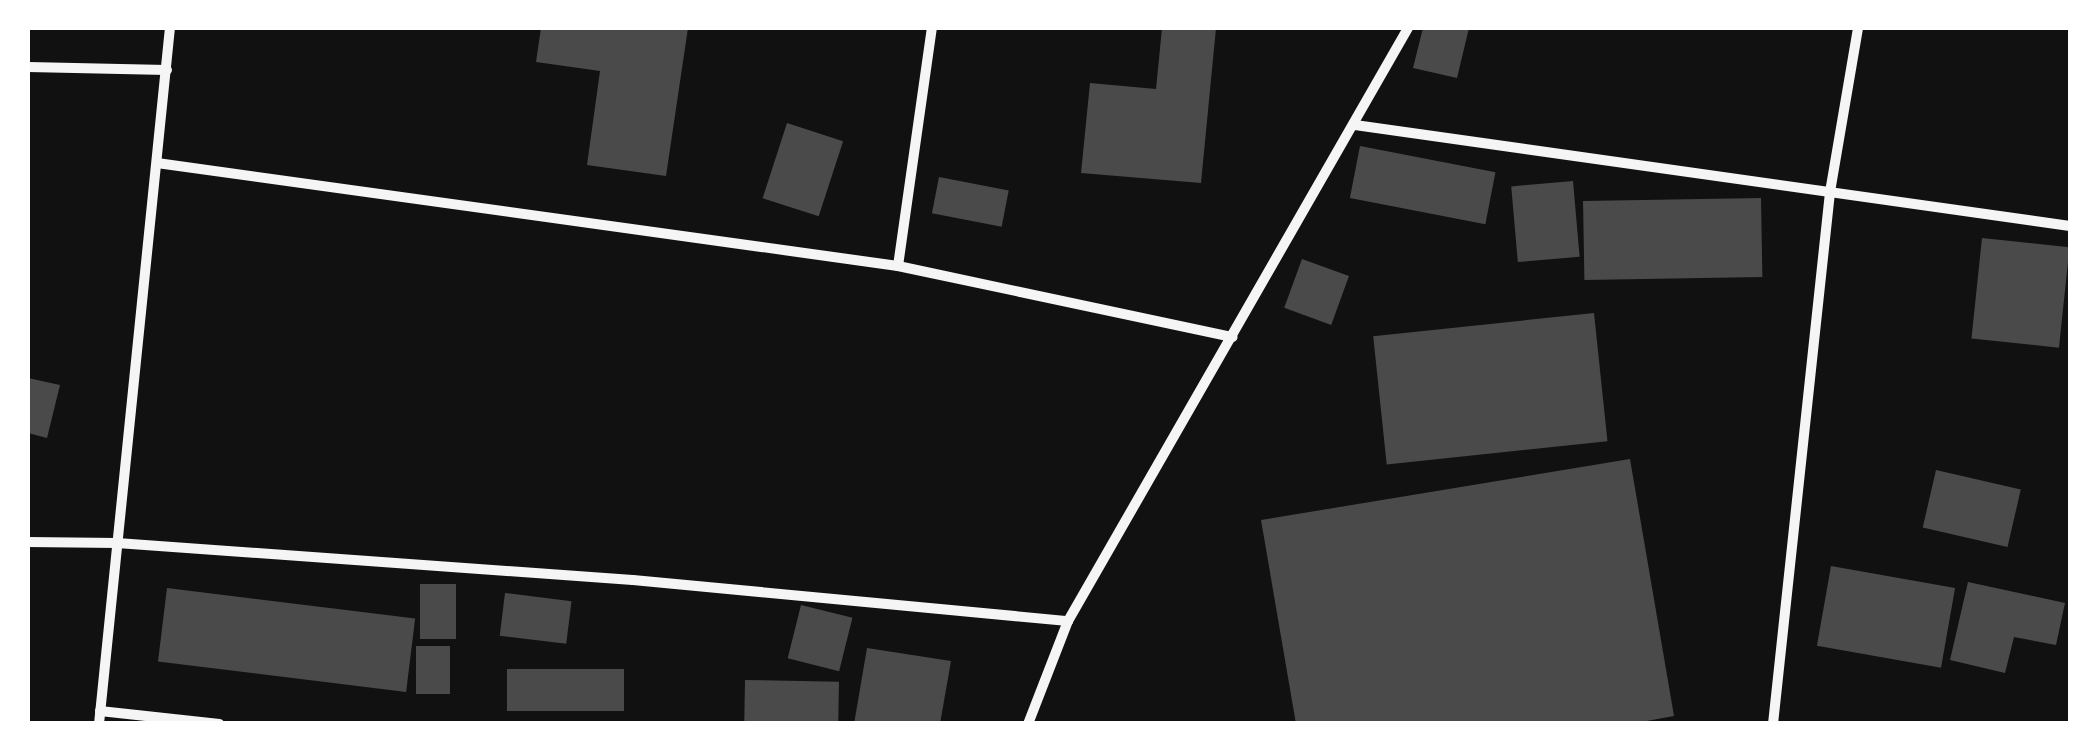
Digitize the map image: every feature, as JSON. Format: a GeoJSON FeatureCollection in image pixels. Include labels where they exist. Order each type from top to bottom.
{"type":"FeatureCollection","features":[{"type":"Feature","properties":{"kind":"street"},"geometry":{"type":"LineString","coordinates":[[170,28],[100,717],[219,724]]}},
{"type":"Feature","properties":{"kind":"street"},"geometry":{"type":"LineString","coordinates":[[898,266],[932,28]]}},
{"type":"Feature","properties":{"kind":"street"},"geometry":{"type":"LineString","coordinates":[[1028,724],[1068,621],[1356,125],[1408,28]]}},
{"type":"Feature","properties":{"kind":"street"},"geometry":{"type":"LineString","coordinates":[[1773,724],[1830,192],[1858,28]]}},
{"type":"Feature","properties":{"kind":"street"},"geometry":{"type":"LineString","coordinates":[[28,67],[167,70]]}},
{"type":"Feature","properties":{"kind":"street"},"geometry":{"type":"LineString","coordinates":[[1356,125],[2070,226]]}},
{"type":"Feature","properties":{"kind":"street"},"geometry":{"type":"LineString","coordinates":[[157,163],[898,266],[1232,336]]}},
{"type":"Feature","properties":{"kind":"street"},"geometry":{"type":"LineString","coordinates":[[28,542],[117,543],[633,580],[1068,621]]}},
{"type":"Feature","properties":{"kind":"building"},"geometry":{"type":"Polygon","coordinates":[[[541,28],[688,28],[666,176],[587,165],[600,71],[536,62],[541,28]]]}},
{"type":"Feature","properties":{"kind":"building"},"geometry":{"type":"Polygon","coordinates":[[[1162,28],[1216,28],[1201,183],[1081,173],[1090,83],[1156,89],[1162,28]]]}},
{"type":"Feature","properties":{"kind":"building"},"geometry":{"type":"Polygon","coordinates":[[[1423,28],[1469,28],[1457,78],[1413,68],[1423,28]]]}},
{"type":"Feature","properties":{"kind":"building"},"geometry":{"type":"Polygon","coordinates":[[[787,123],[843,141],[819,216],[763,198],[787,123]]]}},
{"type":"Feature","properties":{"kind":"building"},"geometry":{"type":"Polygon","coordinates":[[[1360,146],[1495,172],[1485,224],[1350,198],[1360,146]]]}},
{"type":"Feature","properties":{"kind":"building"},"geometry":{"type":"Polygon","coordinates":[[[939,177],[1009,191],[1002,227],[932,213],[939,177]]]}},
{"type":"Feature","properties":{"kind":"building"},"geometry":{"type":"Polygon","coordinates":[[[1573,181],[1580,257],[1518,262],[1511,186],[1573,181]]]}},
{"type":"Feature","properties":{"kind":"building"},"geometry":{"type":"Polygon","coordinates":[[[1761,198],[1762,277],[1584,280],[1583,201],[1761,198]]]}},
{"type":"Feature","properties":{"kind":"building"},"geometry":{"type":"Polygon","coordinates":[[[1982,238],[2070,247],[2059,348],[1971,338],[1982,238]]]}},
{"type":"Feature","properties":{"kind":"building"},"geometry":{"type":"Polygon","coordinates":[[[1302,259],[1349,276],[1331,325],[1284,308],[1302,259]]]}},
{"type":"Feature","properties":{"kind":"building"},"geometry":{"type":"Polygon","coordinates":[[[1594,313],[1607,441],[1387,464],[1373,336],[1594,313]]]}},
{"type":"Feature","properties":{"kind":"building"},"geometry":{"type":"Polygon","coordinates":[[[28,378],[60,385],[47,438],[28,433],[28,378]]]}},
{"type":"Feature","properties":{"kind":"building"},"geometry":{"type":"Polygon","coordinates":[[[1630,459],[1674,716],[1630,724],[1296,724],[1261,520],[1630,459]]]}},
{"type":"Feature","properties":{"kind":"building"},"geometry":{"type":"Polygon","coordinates":[[[1936,470],[2021,490],[2007,547],[1923,527],[1936,470]]]}},
{"type":"Feature","properties":{"kind":"building"},"geometry":{"type":"Polygon","coordinates":[[[1831,566],[1955,588],[1941,668],[1817,646],[1831,566]]]}},
{"type":"Feature","properties":{"kind":"building"},"geometry":{"type":"Polygon","coordinates":[[[1968,582],[2065,603],[2056,645],[2014,637],[2005,673],[1950,660],[1968,582]]]}},
{"type":"Feature","properties":{"kind":"building"},"geometry":{"type":"Polygon","coordinates":[[[420,584],[456,584],[456,639],[420,639],[420,584]]]}},
{"type":"Feature","properties":{"kind":"building"},"geometry":{"type":"Polygon","coordinates":[[[167,588],[415,618],[406,692],[158,661],[167,588]]]}},
{"type":"Feature","properties":{"kind":"building"},"geometry":{"type":"Polygon","coordinates":[[[505,593],[572,601],[566,644],[500,636],[505,593]]]}},
{"type":"Feature","properties":{"kind":"building"},"geometry":{"type":"Polygon","coordinates":[[[801,605],[852,618],[839,671],[788,658],[801,605]]]}},
{"type":"Feature","properties":{"kind":"building"},"geometry":{"type":"Polygon","coordinates":[[[416,646],[450,646],[450,694],[416,694],[416,646]]]}},
{"type":"Feature","properties":{"kind":"building"},"geometry":{"type":"Polygon","coordinates":[[[867,648],[951,661],[940,724],[854,724],[867,648]]]}},
{"type":"Feature","properties":{"kind":"building"},"geometry":{"type":"Polygon","coordinates":[[[507,669],[624,669],[624,711],[507,711],[507,669]]]}},
{"type":"Feature","properties":{"kind":"building"},"geometry":{"type":"Polygon","coordinates":[[[745,680],[839,682],[838,724],[744,724],[745,680]]]}}]}
